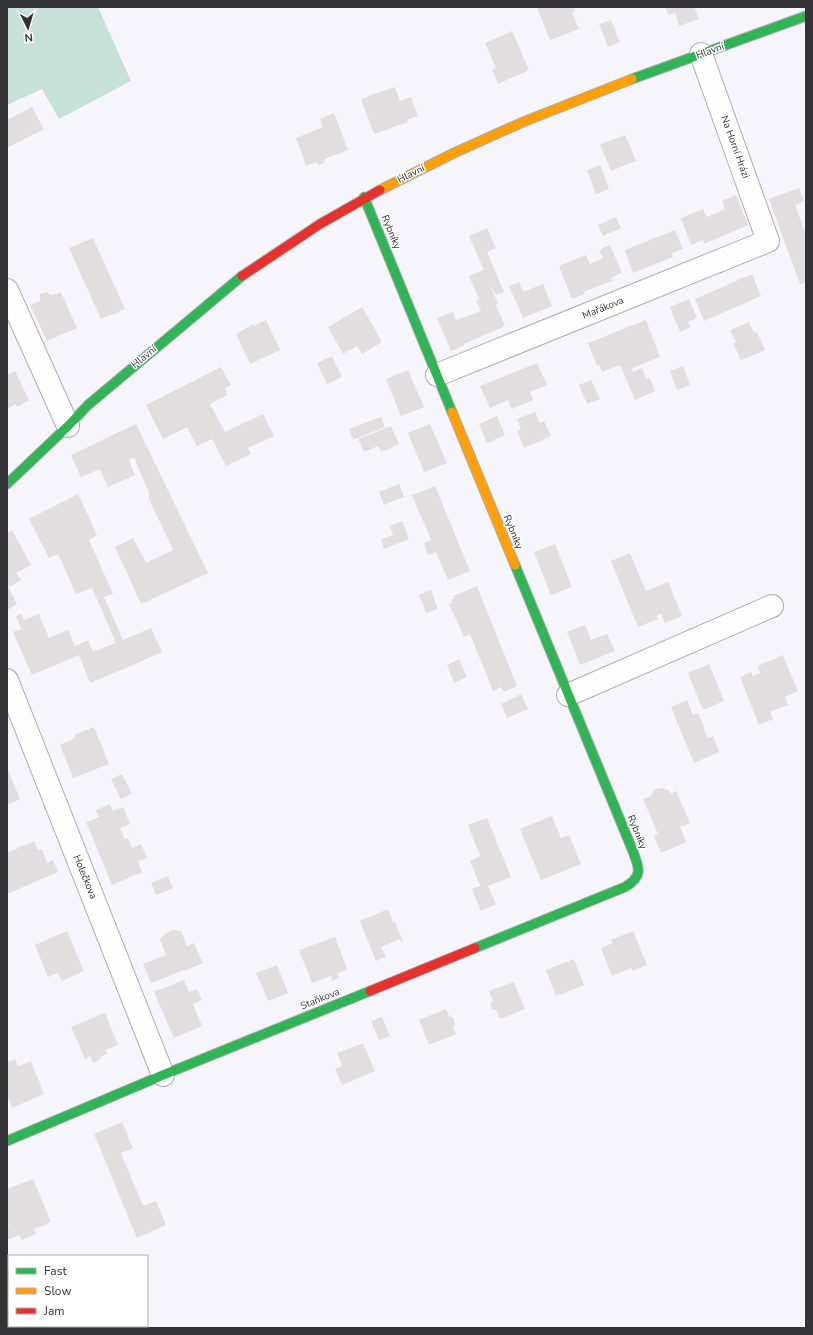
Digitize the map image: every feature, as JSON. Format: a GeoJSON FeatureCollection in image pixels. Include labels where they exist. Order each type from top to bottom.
{"type":"FeatureCollection","features":[{"type":"Feature","properties":{"kind":"street","name":"Hlavní"},"geometry":{"type":"LineString","coordinates":[[7,484],[88,405],[223,291],[257,265],[364,197],[454,152],[542,114],[592,94],[806,16]]}},
{"type":"Feature","properties":{"kind":"street","name":"Na Horní Hrázi"},"geometry":{"type":"LineString","coordinates":[[701,54],[768,241]]}},
{"type":"Feature","properties":{"kind":"street","name":"Rybníky"},"geometry":{"type":"LineString","coordinates":[[364,197],[638,863],[639,876]]}},
{"type":"Feature","properties":{"kind":"street","name":"Mařákova"},"geometry":{"type":"LineString","coordinates":[[437,375],[768,241]]}},
{"type":"Feature","properties":{"kind":"street"},"geometry":{"type":"LineString","coordinates":[[7,290],[68,426]]}},
{"type":"Feature","properties":{"kind":"street"},"geometry":{"type":"LineString","coordinates":[[568,695],[772,606]]}},
{"type":"Feature","properties":{"kind":"street","name":"Holečkova"},"geometry":{"type":"LineString","coordinates":[[7,680],[163,1075]]}},
{"type":"Feature","properties":{"kind":"street","name":"Staňkova"},"geometry":{"type":"LineString","coordinates":[[7,1141],[163,1075],[625,887],[633,883],[639,876]]}},
{"type":"Feature","properties":{"kind":"green space"},"geometry":{"type":"Polygon","coordinates":[[[7,7],[98,7],[131,81],[59,119],[42,89],[7,105],[7,7]]]}},
{"type":"Feature","properties":{"kind":"building"},"geometry":{"type":"Polygon","coordinates":[[[537,7],[573,7],[575,11],[572,12],[579,29],[550,40],[537,7]]]}},
{"type":"Feature","properties":{"kind":"building"},"geometry":{"type":"Polygon","coordinates":[[[665,7],[694,7],[699,19],[679,26],[675,13],[669,15],[665,7]]]}},
{"type":"Feature","properties":{"kind":"building"},"geometry":{"type":"Polygon","coordinates":[[[611,20],[620,42],[608,47],[599,24],[611,20]]]}},
{"type":"Feature","properties":{"kind":"building"},"geometry":{"type":"Polygon","coordinates":[[[512,31],[529,70],[498,84],[492,70],[496,68],[485,43],[512,31]]]}},
{"type":"Feature","properties":{"kind":"building"},"geometry":{"type":"Polygon","coordinates":[[[395,87],[400,101],[411,97],[418,116],[407,120],[408,122],[374,134],[361,99],[395,87]]]}},
{"type":"Feature","properties":{"kind":"building"},"geometry":{"type":"Polygon","coordinates":[[[32,107],[44,129],[7,148],[7,120],[32,107]]]}},
{"type":"Feature","properties":{"kind":"building"},"geometry":{"type":"Polygon","coordinates":[[[334,113],[348,150],[325,159],[324,163],[319,165],[316,162],[306,166],[296,138],[323,127],[320,119],[334,113]]]}},
{"type":"Feature","properties":{"kind":"building"},"geometry":{"type":"Polygon","coordinates":[[[625,135],[636,161],[611,171],[600,144],[625,135]]]}},
{"type":"Feature","properties":{"kind":"building"},"geometry":{"type":"Polygon","coordinates":[[[600,165],[609,189],[596,194],[587,170],[600,165]]]}},
{"type":"Feature","properties":{"kind":"building"},"geometry":{"type":"Polygon","coordinates":[[[799,188],[804,201],[795,205],[806,235],[806,282],[800,284],[769,199],[799,188]]]}},
{"type":"Feature","properties":{"kind":"building"},"geometry":{"type":"Polygon","coordinates":[[[736,195],[748,225],[704,244],[703,240],[691,245],[681,218],[703,209],[706,217],[725,210],[722,201],[736,195]]]}},
{"type":"Feature","properties":{"kind":"building"},"geometry":{"type":"Polygon","coordinates":[[[616,217],[621,228],[603,236],[598,225],[616,217]]]}},
{"type":"Feature","properties":{"kind":"building"},"geometry":{"type":"Polygon","coordinates":[[[487,228],[496,248],[487,252],[504,292],[496,295],[490,285],[498,304],[496,305],[505,326],[451,351],[437,318],[453,312],[456,320],[481,311],[476,300],[479,299],[469,276],[484,270],[469,236],[487,228]]]}},
{"type":"Feature","properties":{"kind":"building"},"geometry":{"type":"Polygon","coordinates":[[[675,230],[683,249],[672,253],[673,257],[633,273],[625,250],[675,230]]]}},
{"type":"Feature","properties":{"kind":"building"},"geometry":{"type":"Polygon","coordinates":[[[93,238],[125,309],[101,319],[69,248],[93,238]]]}},
{"type":"Feature","properties":{"kind":"building"},"geometry":{"type":"Polygon","coordinates":[[[610,245],[622,273],[611,278],[612,281],[584,292],[585,294],[572,299],[559,266],[586,255],[590,264],[603,258],[599,250],[610,245]]]}},
{"type":"Feature","properties":{"kind":"building"},"geometry":{"type":"Polygon","coordinates":[[[752,274],[761,296],[704,321],[695,299],[752,274]]]}},
{"type":"Feature","properties":{"kind":"building"},"geometry":{"type":"Polygon","coordinates":[[[519,282],[523,292],[543,284],[552,306],[523,318],[509,286],[519,282]]]}},
{"type":"Feature","properties":{"kind":"building"},"geometry":{"type":"Polygon","coordinates":[[[46,292],[52,295],[61,292],[77,328],[47,341],[30,305],[40,301],[40,294],[46,292]]]}},
{"type":"Feature","properties":{"kind":"building"},"geometry":{"type":"Polygon","coordinates":[[[689,299],[697,318],[688,322],[691,327],[680,332],[670,307],[689,299]]]}},
{"type":"Feature","properties":{"kind":"building"},"geometry":{"type":"Polygon","coordinates":[[[362,307],[382,342],[362,354],[357,346],[343,354],[328,327],[362,307]]]}},
{"type":"Feature","properties":{"kind":"building"},"geometry":{"type":"Polygon","coordinates":[[[266,320],[280,350],[250,364],[236,334],[253,324],[254,326],[266,320]]]}},
{"type":"Feature","properties":{"kind":"building"},"geometry":{"type":"Polygon","coordinates":[[[646,320],[660,357],[632,368],[633,372],[642,368],[646,379],[650,378],[655,391],[635,400],[620,365],[602,372],[599,365],[597,366],[588,343],[646,320]]]}},
{"type":"Feature","properties":{"kind":"building"},"geometry":{"type":"Polygon","coordinates":[[[749,322],[754,333],[757,332],[765,350],[741,360],[733,343],[736,342],[730,330],[749,322]]]}},
{"type":"Feature","properties":{"kind":"building"},"geometry":{"type":"Polygon","coordinates":[[[332,356],[342,377],[327,384],[317,363],[332,356]]]}},
{"type":"Feature","properties":{"kind":"building"},"geometry":{"type":"Polygon","coordinates":[[[537,363],[547,385],[530,392],[533,400],[512,409],[508,400],[490,408],[480,386],[537,363]]]}},
{"type":"Feature","properties":{"kind":"building"},"geometry":{"type":"Polygon","coordinates":[[[683,366],[690,385],[677,390],[670,371],[683,366]]]}},
{"type":"Feature","properties":{"kind":"building"},"geometry":{"type":"Polygon","coordinates":[[[221,367],[231,385],[225,389],[228,395],[210,404],[225,432],[263,414],[274,436],[248,448],[251,454],[226,466],[212,439],[197,446],[187,427],[163,439],[146,405],[221,367]]]}},
{"type":"Feature","properties":{"kind":"building"},"geometry":{"type":"Polygon","coordinates":[[[408,370],[424,407],[401,416],[386,379],[408,370]]]}},
{"type":"Feature","properties":{"kind":"building"},"geometry":{"type":"Polygon","coordinates":[[[15,371],[29,400],[17,407],[16,404],[7,409],[7,375],[15,371]]]}},
{"type":"Feature","properties":{"kind":"building"},"geometry":{"type":"Polygon","coordinates":[[[591,380],[600,399],[587,404],[579,385],[591,380]]]}},
{"type":"Feature","properties":{"kind":"building"},"geometry":{"type":"Polygon","coordinates":[[[535,412],[540,423],[544,421],[551,436],[524,448],[517,431],[521,430],[517,419],[535,412]]]}},
{"type":"Feature","properties":{"kind":"building"},"geometry":{"type":"Polygon","coordinates":[[[497,416],[505,435],[487,443],[479,424],[497,416]]]}},
{"type":"Feature","properties":{"kind":"building"},"geometry":{"type":"Polygon","coordinates":[[[381,417],[385,427],[353,440],[349,429],[381,417]]]}},
{"type":"Feature","properties":{"kind":"building"},"geometry":{"type":"Polygon","coordinates":[[[136,424],[208,573],[141,604],[115,547],[133,538],[146,563],[173,550],[149,499],[149,492],[134,458],[129,460],[135,475],[108,487],[100,469],[81,477],[71,455],[136,424]]]}},
{"type":"Feature","properties":{"kind":"building"},"geometry":{"type":"Polygon","coordinates":[[[430,424],[447,463],[424,472],[408,433],[430,424]]]}},
{"type":"Feature","properties":{"kind":"building"},"geometry":{"type":"Polygon","coordinates":[[[391,426],[399,444],[381,452],[378,446],[364,452],[358,439],[391,426]]]}},
{"type":"Feature","properties":{"kind":"building"},"geometry":{"type":"Polygon","coordinates":[[[399,484],[404,497],[384,505],[379,492],[399,484]]]}},
{"type":"Feature","properties":{"kind":"building"},"geometry":{"type":"Polygon","coordinates":[[[435,486],[470,571],[448,580],[436,552],[428,555],[424,543],[431,540],[412,495],[435,486]]]}},
{"type":"Feature","properties":{"kind":"building"},"geometry":{"type":"Polygon","coordinates":[[[78,494],[97,535],[89,540],[113,594],[104,597],[123,640],[151,628],[162,652],[90,683],[79,655],[32,675],[13,632],[21,629],[16,616],[21,614],[24,620],[39,614],[49,638],[68,630],[75,646],[88,640],[93,652],[116,643],[92,588],[76,594],[58,554],[49,558],[29,519],[78,494]]]}},
{"type":"Feature","properties":{"kind":"building"},"geometry":{"type":"Polygon","coordinates":[[[402,521],[409,539],[384,549],[381,539],[393,535],[390,526],[402,521]]]}},
{"type":"Feature","properties":{"kind":"building"},"geometry":{"type":"Polygon","coordinates":[[[12,530],[31,565],[16,573],[21,580],[9,587],[7,583],[7,533],[12,530]]]}},
{"type":"Feature","properties":{"kind":"building"},"geometry":{"type":"Polygon","coordinates":[[[555,544],[572,587],[551,595],[534,552],[555,544]]]}},
{"type":"Feature","properties":{"kind":"building"},"geometry":{"type":"Polygon","coordinates":[[[630,553],[646,591],[668,582],[682,616],[665,623],[661,614],[656,616],[658,619],[638,627],[611,561],[630,553]]]}},
{"type":"Feature","properties":{"kind":"building"},"geometry":{"type":"Polygon","coordinates":[[[7,584],[17,604],[7,610],[7,584]]]}},
{"type":"Feature","properties":{"kind":"building"},"geometry":{"type":"Polygon","coordinates":[[[477,586],[517,686],[504,692],[501,687],[493,691],[470,634],[464,637],[449,604],[452,603],[451,600],[455,598],[454,596],[477,586]]]}},
{"type":"Feature","properties":{"kind":"building"},"geometry":{"type":"Polygon","coordinates":[[[431,590],[438,609],[426,613],[419,595],[431,590]]]}},
{"type":"Feature","properties":{"kind":"building"},"geometry":{"type":"Polygon","coordinates":[[[585,625],[591,640],[607,634],[615,651],[580,665],[567,632],[585,625]]]}},
{"type":"Feature","properties":{"kind":"building"},"geometry":{"type":"Polygon","coordinates":[[[783,655],[798,691],[785,697],[788,705],[770,712],[773,719],[759,725],[740,677],[751,672],[753,676],[760,673],[758,666],[783,655]]]}},
{"type":"Feature","properties":{"kind":"building"},"geometry":{"type":"Polygon","coordinates":[[[459,659],[467,677],[454,683],[447,665],[459,659]]]}},
{"type":"Feature","properties":{"kind":"building"},"geometry":{"type":"Polygon","coordinates":[[[709,664],[724,701],[703,710],[688,673],[709,664]]]}},
{"type":"Feature","properties":{"kind":"building"},"geometry":{"type":"Polygon","coordinates":[[[521,694],[528,709],[507,718],[501,704],[521,694]]]}},
{"type":"Feature","properties":{"kind":"building"},"geometry":{"type":"Polygon","coordinates":[[[687,700],[693,715],[698,713],[708,738],[713,736],[719,752],[694,763],[671,707],[687,700]]]}},
{"type":"Feature","properties":{"kind":"building"},"geometry":{"type":"Polygon","coordinates":[[[94,727],[109,764],[73,778],[60,745],[76,738],[74,735],[94,727]]]}},
{"type":"Feature","properties":{"kind":"building"},"geometry":{"type":"Polygon","coordinates":[[[7,767],[20,799],[7,805],[7,767]]]}},
{"type":"Feature","properties":{"kind":"building"},"geometry":{"type":"Polygon","coordinates":[[[122,774],[132,794],[121,799],[111,779],[122,774]]]}},
{"type":"Feature","properties":{"kind":"building"},"geometry":{"type":"Polygon","coordinates":[[[661,788],[669,790],[670,794],[676,791],[690,823],[680,827],[686,842],[661,853],[654,836],[658,834],[643,799],[651,796],[654,790],[661,788]]]}},
{"type":"Feature","properties":{"kind":"building"},"geometry":{"type":"Polygon","coordinates":[[[110,804],[113,811],[123,807],[130,824],[120,828],[125,839],[128,838],[132,848],[141,844],[147,858],[138,861],[142,872],[112,885],[86,822],[99,817],[96,810],[110,804]]]}},
{"type":"Feature","properties":{"kind":"building"},"geometry":{"type":"Polygon","coordinates":[[[552,816],[561,838],[569,835],[581,864],[541,880],[520,829],[552,816]]]}},
{"type":"Feature","properties":{"kind":"building"},"geometry":{"type":"Polygon","coordinates":[[[487,818],[511,877],[488,886],[496,904],[481,911],[472,889],[480,886],[470,861],[480,856],[468,825],[487,818]]]}},
{"type":"Feature","properties":{"kind":"building"},"geometry":{"type":"Polygon","coordinates":[[[34,841],[38,850],[42,849],[47,863],[53,860],[58,872],[7,894],[7,853],[34,841]]]}},
{"type":"Feature","properties":{"kind":"building"},"geometry":{"type":"Polygon","coordinates":[[[168,876],[173,888],[156,895],[151,883],[168,876]]]}},
{"type":"Feature","properties":{"kind":"building"},"geometry":{"type":"Polygon","coordinates":[[[388,909],[393,923],[395,922],[403,941],[401,942],[400,939],[381,947],[386,957],[376,961],[360,921],[388,909]]]}},
{"type":"Feature","properties":{"kind":"building"},"geometry":{"type":"Polygon","coordinates":[[[172,930],[181,931],[187,946],[194,943],[203,963],[151,983],[143,964],[166,955],[160,939],[172,930]]]}},
{"type":"Feature","properties":{"kind":"building"},"geometry":{"type":"Polygon","coordinates":[[[67,931],[84,971],[62,981],[58,973],[48,977],[35,945],[67,931]]]}},
{"type":"Feature","properties":{"kind":"building"},"geometry":{"type":"Polygon","coordinates":[[[633,931],[647,965],[633,971],[631,968],[612,976],[601,948],[613,943],[611,940],[633,931]]]}},
{"type":"Feature","properties":{"kind":"building"},"geometry":{"type":"Polygon","coordinates":[[[335,937],[347,969],[337,974],[339,978],[332,981],[331,976],[312,983],[299,950],[335,937]]]}},
{"type":"Feature","properties":{"kind":"building"},"geometry":{"type":"Polygon","coordinates":[[[574,959],[584,985],[556,996],[546,970],[574,959]]]}},
{"type":"Feature","properties":{"kind":"building"},"geometry":{"type":"Polygon","coordinates":[[[277,965],[288,993],[268,1001],[256,973],[277,965]]]}},
{"type":"Feature","properties":{"kind":"building"},"geometry":{"type":"Polygon","coordinates":[[[184,980],[189,992],[197,989],[202,1000],[193,1004],[202,1026],[174,1038],[154,992],[184,980]]]}},
{"type":"Feature","properties":{"kind":"building"},"geometry":{"type":"Polygon","coordinates":[[[514,982],[525,1009],[500,1019],[496,1009],[492,1009],[490,1004],[493,1001],[489,991],[514,982]]]}},
{"type":"Feature","properties":{"kind":"building"},"geometry":{"type":"Polygon","coordinates":[[[446,1009],[449,1016],[453,1018],[455,1023],[453,1028],[456,1034],[429,1045],[419,1020],[446,1009]]]}},
{"type":"Feature","properties":{"kind":"building"},"geometry":{"type":"Polygon","coordinates":[[[105,1013],[118,1045],[106,1050],[107,1054],[100,1057],[101,1059],[93,1063],[90,1056],[85,1059],[71,1027],[105,1013]]]}},
{"type":"Feature","properties":{"kind":"building"},"geometry":{"type":"Polygon","coordinates":[[[382,1017],[390,1036],[379,1040],[371,1021],[382,1017]]]}},
{"type":"Feature","properties":{"kind":"building"},"geometry":{"type":"Polygon","coordinates":[[[363,1043],[375,1071],[342,1085],[335,1069],[342,1066],[337,1053],[363,1043]]]}},
{"type":"Feature","properties":{"kind":"building"},"geometry":{"type":"Polygon","coordinates":[[[15,1059],[18,1066],[31,1061],[44,1094],[12,1108],[7,1094],[7,1062],[15,1059]]]}},
{"type":"Feature","properties":{"kind":"building"},"geometry":{"type":"Polygon","coordinates":[[[122,1122],[133,1148],[121,1153],[143,1206],[156,1201],[166,1225],[137,1238],[94,1134],[122,1122]]]}},
{"type":"Feature","properties":{"kind":"building"},"geometry":{"type":"Polygon","coordinates":[[[33,1179],[51,1222],[34,1229],[36,1234],[22,1240],[19,1235],[7,1240],[7,1227],[9,1226],[7,1221],[7,1189],[33,1179]]]}},
{"type":"Feature","properties":{"kind":"traffic: fast"},"geometry":{"type":"LineString","coordinates":[[632,79],[806,16]]}},
{"type":"Feature","properties":{"kind":"traffic: fast"},"geometry":{"type":"LineString","coordinates":[[364,197],[452,412]]}},
{"type":"Feature","properties":{"kind":"traffic: fast"},"geometry":{"type":"LineString","coordinates":[[7,484],[88,405],[242,276]]}},
{"type":"Feature","properties":{"kind":"traffic: fast"},"geometry":{"type":"LineString","coordinates":[[475,948],[625,887],[635,879],[638,871],[637,861],[515,565]]}},
{"type":"Feature","properties":{"kind":"traffic: fast"},"geometry":{"type":"LineString","coordinates":[[7,1141],[163,1075],[370,991]]}},
{"type":"Feature","properties":{"kind":"traffic: slow"},"geometry":{"type":"LineString","coordinates":[[380,190],[454,153],[523,122],[632,79]]}},
{"type":"Feature","properties":{"kind":"traffic: slow"},"geometry":{"type":"LineString","coordinates":[[452,412],[515,565]]}},
{"type":"Feature","properties":{"kind":"traffic: jam"},"geometry":{"type":"LineString","coordinates":[[242,276],[320,224],[380,190]]}},
{"type":"Feature","properties":{"kind":"traffic: jam"},"geometry":{"type":"LineString","coordinates":[[370,991],[475,948]]}}]}
